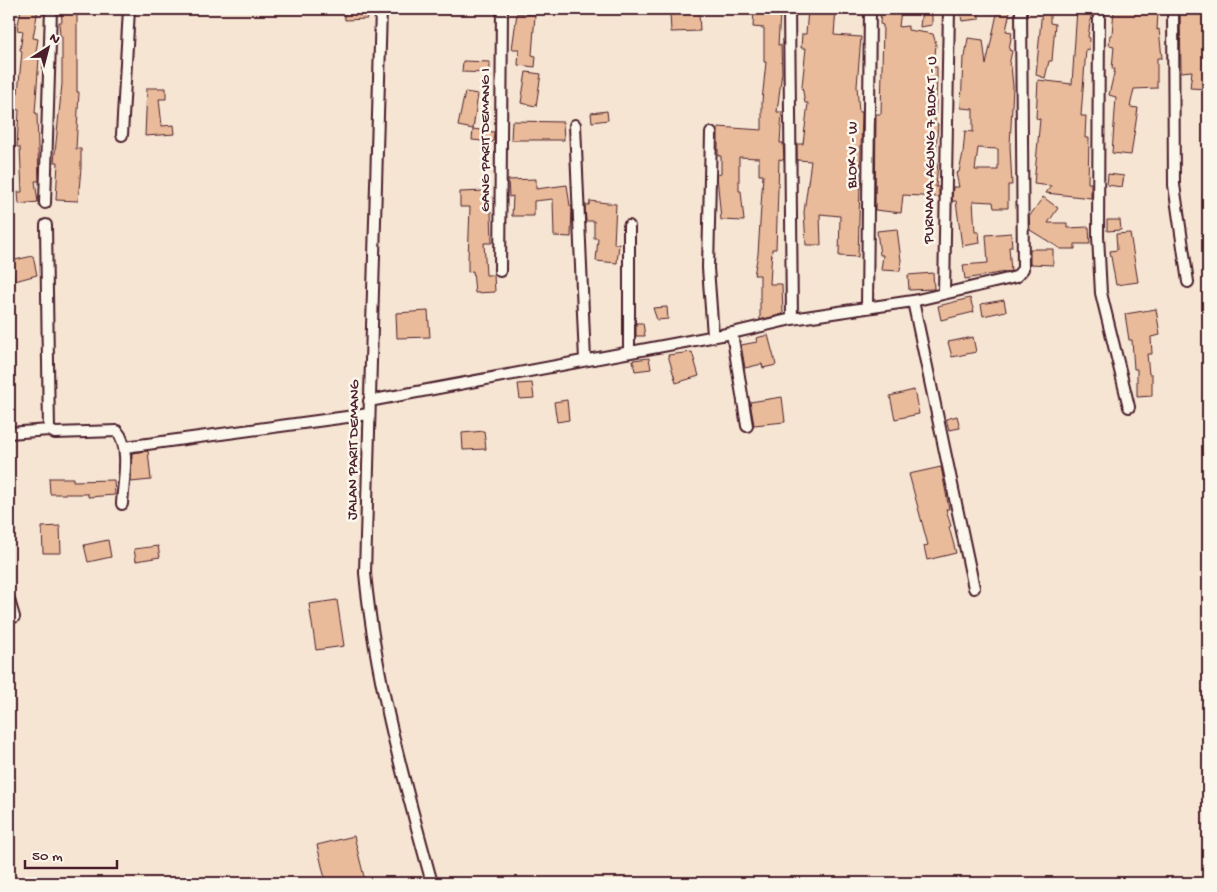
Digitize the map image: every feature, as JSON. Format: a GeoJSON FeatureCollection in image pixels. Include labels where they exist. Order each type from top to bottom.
{"type":"FeatureCollection","features":[{"type":"Feature","properties":{"kind":"street"},"geometry":{"type":"LineString","coordinates":[[45,203],[50,9]]}},
{"type":"Feature","properties":{"kind":"street"},"geometry":{"type":"LineString","coordinates":[[122,135],[129,9]]}},
{"type":"Feature","properties":{"kind":"street","name":"JALAN PARIT DEMANG"},"geometry":{"type":"LineString","coordinates":[[381,9],[369,401],[368,543],[365,573],[369,609],[387,713],[432,883]]}},
{"type":"Feature","properties":{"kind":"street","name":"GANG PARIT DEMANG I"},"geometry":{"type":"LineString","coordinates":[[500,271],[502,9]]}},
{"type":"Feature","properties":{"kind":"street"},"geometry":{"type":"LineString","coordinates":[[789,9],[792,319]]}},
{"type":"Feature","properties":{"kind":"street","name":"BLOK V - W"},"geometry":{"type":"LineString","coordinates":[[867,304],[870,9]]}},
{"type":"Feature","properties":{"kind":"street","name":"PURNAMA AGUNG 7 BLOK T - U"},"geometry":{"type":"LineString","coordinates":[[944,293],[949,9]]}},
{"type":"Feature","properties":{"kind":"street"},"geometry":{"type":"LineString","coordinates":[[369,401],[713,335],[732,333],[867,304],[913,300],[1016,277],[1023,269],[1021,9]]}},
{"type":"Feature","properties":{"kind":"street"},"geometry":{"type":"LineString","coordinates":[[1099,9],[1098,227],[1101,293],[1129,406]]}},
{"type":"Feature","properties":{"kind":"street"},"geometry":{"type":"LineString","coordinates":[[1173,9],[1174,185],[1188,282]]}},
{"type":"Feature","properties":{"kind":"street"},"geometry":{"type":"LineString","coordinates":[[575,124],[585,360]]}},
{"type":"Feature","properties":{"kind":"street"},"geometry":{"type":"LineString","coordinates":[[711,133],[708,268],[713,335]]}},
{"type":"Feature","properties":{"kind":"street"},"geometry":{"type":"LineString","coordinates":[[46,225],[49,430]]}},
{"type":"Feature","properties":{"kind":"street"},"geometry":{"type":"LineString","coordinates":[[629,226],[629,351]]}},
{"type":"Feature","properties":{"kind":"street"},"geometry":{"type":"LineString","coordinates":[[913,300],[974,588]]}},
{"type":"Feature","properties":{"kind":"street"},"geometry":{"type":"LineString","coordinates":[[732,333],[747,426]]}},
{"type":"Feature","properties":{"kind":"street"},"geometry":{"type":"LineString","coordinates":[[125,447],[369,414]]}},
{"type":"Feature","properties":{"kind":"street"},"geometry":{"type":"LineString","coordinates":[[9,433],[49,430],[56,433],[117,431],[122,436],[125,447],[122,504]]}},
{"type":"Feature","properties":{"kind":"street"},"geometry":{"type":"LineString","coordinates":[[9,600],[14,617]]}},
{"type":"Feature","properties":{"kind":"building"},"geometry":{"type":"Polygon","coordinates":[[[21,9],[38,9],[33,38],[38,39],[35,58],[39,58],[35,113],[37,113],[39,181],[35,181],[38,202],[19,204],[18,192],[22,192],[20,147],[17,147],[19,110],[13,109],[13,92],[18,93],[23,31],[17,30],[21,9]]]}},
{"type":"Feature","properties":{"kind":"building"},"geometry":{"type":"Polygon","coordinates":[[[61,9],[77,9],[77,92],[79,92],[76,149],[81,149],[78,201],[56,200],[58,162],[54,162],[62,84],[62,36],[60,36],[59,22],[62,22],[61,9]]]}},
{"type":"Feature","properties":{"kind":"building"},"geometry":{"type":"Polygon","coordinates":[[[344,9],[367,9],[367,19],[345,20],[344,9]]]}},
{"type":"Feature","properties":{"kind":"building"},"geometry":{"type":"Polygon","coordinates":[[[754,9],[777,9],[777,14],[780,14],[778,45],[781,45],[782,72],[777,112],[782,112],[780,143],[783,143],[784,160],[779,159],[776,249],[772,249],[770,284],[782,284],[783,314],[760,320],[760,275],[754,275],[758,254],[763,175],[759,175],[759,158],[739,157],[739,191],[741,191],[744,221],[721,220],[717,175],[721,174],[721,156],[718,156],[718,127],[762,130],[762,101],[766,62],[764,62],[764,28],[753,27],[754,9]]]}},
{"type":"Feature","properties":{"kind":"building"},"geometry":{"type":"Polygon","coordinates":[[[808,9],[836,9],[834,35],[861,37],[857,86],[859,112],[862,112],[858,257],[839,256],[840,216],[820,214],[821,245],[806,245],[804,212],[811,161],[797,160],[797,144],[803,144],[808,103],[805,103],[802,86],[806,48],[801,48],[802,34],[806,34],[808,9]]]}},
{"type":"Feature","properties":{"kind":"building"},"geometry":{"type":"Polygon","coordinates":[[[881,9],[901,9],[899,27],[908,26],[908,30],[933,34],[936,44],[934,67],[937,67],[935,123],[938,124],[935,163],[938,163],[936,187],[939,187],[939,197],[903,195],[901,213],[875,210],[876,114],[881,114],[883,25],[880,24],[881,9]]]}},
{"type":"Feature","properties":{"kind":"building"},"geometry":{"type":"Polygon","coordinates":[[[922,9],[932,9],[932,25],[920,27],[922,9]]]}},
{"type":"Feature","properties":{"kind":"building"},"geometry":{"type":"Polygon","coordinates":[[[960,9],[979,9],[979,19],[962,21],[960,9]]]}},
{"type":"Feature","properties":{"kind":"building"},"geometry":{"type":"Polygon","coordinates":[[[998,9],[1010,11],[1006,31],[1012,32],[1009,50],[1012,51],[1009,65],[1011,66],[1013,86],[1010,146],[1012,185],[1008,185],[1008,208],[994,208],[993,202],[973,201],[975,232],[979,232],[980,243],[962,246],[956,201],[952,201],[953,187],[959,187],[956,173],[959,172],[965,131],[973,132],[973,109],[961,108],[963,57],[965,57],[968,38],[983,40],[986,65],[998,9]],[[978,148],[975,170],[998,170],[998,149],[978,148]]]}},
{"type":"Feature","properties":{"kind":"building"},"geometry":{"type":"Polygon","coordinates":[[[1042,9],[1050,9],[1050,23],[1055,24],[1052,61],[1049,61],[1045,78],[1036,75],[1042,9]]]}},
{"type":"Feature","properties":{"kind":"building"},"geometry":{"type":"Polygon","coordinates":[[[1077,9],[1092,9],[1088,37],[1090,38],[1089,50],[1086,49],[1081,116],[1086,116],[1085,138],[1089,138],[1088,183],[1091,183],[1091,198],[1046,193],[1051,186],[1034,184],[1040,119],[1036,118],[1038,80],[1072,84],[1077,9]]]}},
{"type":"Feature","properties":{"kind":"building"},"geometry":{"type":"Polygon","coordinates":[[[1114,9],[1138,9],[1138,13],[1158,13],[1157,30],[1159,29],[1162,58],[1157,58],[1157,88],[1134,89],[1130,107],[1138,108],[1131,155],[1112,153],[1116,97],[1109,95],[1115,69],[1112,69],[1114,46],[1109,45],[1110,35],[1112,35],[1114,9]]]}},
{"type":"Feature","properties":{"kind":"building"},"geometry":{"type":"Polygon","coordinates":[[[1180,10],[1208,11],[1206,89],[1190,88],[1192,71],[1181,72],[1180,10]]]}},
{"type":"Feature","properties":{"kind":"building"},"geometry":{"type":"Polygon","coordinates":[[[699,12],[700,31],[671,32],[670,13],[699,12]]]}},
{"type":"Feature","properties":{"kind":"building"},"geometry":{"type":"Polygon","coordinates":[[[517,13],[535,15],[532,55],[536,56],[535,67],[518,65],[519,49],[512,49],[517,13]]]}},
{"type":"Feature","properties":{"kind":"building"},"geometry":{"type":"Polygon","coordinates":[[[463,61],[490,62],[490,73],[462,72],[463,61]]]}},
{"type":"Feature","properties":{"kind":"building"},"geometry":{"type":"Polygon","coordinates":[[[526,72],[541,74],[536,106],[521,103],[526,72]]]}},
{"type":"Feature","properties":{"kind":"building"},"geometry":{"type":"Polygon","coordinates":[[[147,88],[166,88],[166,99],[159,99],[162,126],[174,125],[175,134],[145,136],[147,88]]]}},
{"type":"Feature","properties":{"kind":"building"},"geometry":{"type":"Polygon","coordinates":[[[465,92],[478,94],[473,129],[458,126],[465,92]]]}},
{"type":"Feature","properties":{"kind":"building"},"geometry":{"type":"Polygon","coordinates":[[[607,111],[608,120],[592,122],[591,113],[607,111]]]}},
{"type":"Feature","properties":{"kind":"building"},"geometry":{"type":"Polygon","coordinates":[[[512,121],[563,122],[564,140],[511,140],[512,121]]]}},
{"type":"Feature","properties":{"kind":"building"},"geometry":{"type":"Polygon","coordinates":[[[473,129],[494,132],[493,142],[472,140],[473,129]]]}},
{"type":"Feature","properties":{"kind":"building"},"geometry":{"type":"Polygon","coordinates":[[[1108,174],[1124,176],[1122,187],[1107,185],[1108,174]]]}},
{"type":"Feature","properties":{"kind":"building"},"geometry":{"type":"Polygon","coordinates":[[[536,179],[536,189],[567,185],[570,206],[572,206],[571,237],[554,236],[553,199],[534,201],[534,216],[512,216],[513,196],[509,197],[508,180],[536,179]]]}},
{"type":"Feature","properties":{"kind":"building"},"geometry":{"type":"Polygon","coordinates":[[[485,191],[485,211],[491,211],[492,243],[484,243],[486,275],[494,275],[495,292],[475,293],[473,271],[468,272],[470,207],[460,207],[460,192],[485,191]]]}},
{"type":"Feature","properties":{"kind":"building"},"geometry":{"type":"Polygon","coordinates":[[[1043,197],[1058,208],[1048,223],[1067,223],[1067,228],[1089,227],[1090,244],[1075,244],[1075,249],[1061,249],[1030,230],[1029,217],[1043,197]]]}},
{"type":"Feature","properties":{"kind":"building"},"geometry":{"type":"Polygon","coordinates":[[[590,201],[616,204],[614,244],[619,244],[617,263],[596,261],[598,238],[594,238],[594,221],[586,221],[585,205],[589,205],[590,201]]]}},
{"type":"Feature","properties":{"kind":"building"},"geometry":{"type":"Polygon","coordinates":[[[1107,220],[1120,220],[1121,230],[1107,231],[1107,220]]]}},
{"type":"Feature","properties":{"kind":"building"},"geometry":{"type":"Polygon","coordinates":[[[897,229],[901,260],[900,271],[881,270],[883,255],[880,255],[877,231],[897,229]]]}},
{"type":"Feature","properties":{"kind":"building"},"geometry":{"type":"Polygon","coordinates":[[[1011,233],[1012,247],[1009,247],[1011,271],[965,279],[963,265],[988,263],[986,235],[1011,233]]]}},
{"type":"Feature","properties":{"kind":"building"},"geometry":{"type":"Polygon","coordinates":[[[1130,233],[1138,282],[1116,285],[1110,251],[1117,250],[1116,234],[1130,233]]]}},
{"type":"Feature","properties":{"kind":"building"},"geometry":{"type":"Polygon","coordinates":[[[1030,249],[1053,249],[1053,265],[1030,264],[1030,249]]]}},
{"type":"Feature","properties":{"kind":"building"},"geometry":{"type":"Polygon","coordinates":[[[33,256],[37,275],[15,281],[10,261],[33,256]]]}},
{"type":"Feature","properties":{"kind":"building"},"geometry":{"type":"Polygon","coordinates":[[[933,273],[934,289],[909,290],[908,275],[933,273]]]}},
{"type":"Feature","properties":{"kind":"building"},"geometry":{"type":"Polygon","coordinates":[[[970,298],[974,312],[941,320],[938,306],[970,298]]]}},
{"type":"Feature","properties":{"kind":"building"},"geometry":{"type":"Polygon","coordinates":[[[1004,300],[1006,311],[983,316],[981,304],[1004,300]]]}},
{"type":"Feature","properties":{"kind":"building"},"geometry":{"type":"Polygon","coordinates":[[[667,307],[668,319],[657,320],[653,308],[667,307]]]}},
{"type":"Feature","properties":{"kind":"building"},"geometry":{"type":"Polygon","coordinates":[[[1156,309],[1160,335],[1151,337],[1152,354],[1147,354],[1149,374],[1152,374],[1152,396],[1137,397],[1137,369],[1134,369],[1132,340],[1129,340],[1125,314],[1156,309]]]}},
{"type":"Feature","properties":{"kind":"building"},"geometry":{"type":"Polygon","coordinates":[[[428,311],[430,337],[397,338],[396,313],[428,311]]]}},
{"type":"Feature","properties":{"kind":"building"},"geometry":{"type":"Polygon","coordinates":[[[636,323],[643,323],[645,336],[636,336],[636,323]]]}},
{"type":"Feature","properties":{"kind":"building"},"geometry":{"type":"Polygon","coordinates":[[[768,335],[776,365],[763,368],[762,364],[745,368],[741,345],[757,342],[756,338],[768,335]]]}},
{"type":"Feature","properties":{"kind":"building"},"geometry":{"type":"Polygon","coordinates":[[[973,337],[976,352],[952,357],[948,342],[973,337]]]}},
{"type":"Feature","properties":{"kind":"building"},"geometry":{"type":"Polygon","coordinates":[[[692,352],[699,376],[676,383],[668,355],[692,352]]]}},
{"type":"Feature","properties":{"kind":"building"},"geometry":{"type":"Polygon","coordinates":[[[649,358],[651,369],[635,371],[633,360],[649,358]]]}},
{"type":"Feature","properties":{"kind":"building"},"geometry":{"type":"Polygon","coordinates":[[[532,383],[534,398],[520,399],[518,384],[532,383]]]}},
{"type":"Feature","properties":{"kind":"building"},"geometry":{"type":"Polygon","coordinates":[[[914,390],[919,414],[895,419],[890,396],[914,390]]]}},
{"type":"Feature","properties":{"kind":"building"},"geometry":{"type":"Polygon","coordinates":[[[782,397],[785,422],[754,425],[750,402],[782,397]]]}},
{"type":"Feature","properties":{"kind":"building"},"geometry":{"type":"Polygon","coordinates":[[[567,400],[569,420],[557,422],[554,402],[567,400]]]}},
{"type":"Feature","properties":{"kind":"building"},"geometry":{"type":"Polygon","coordinates":[[[957,416],[960,428],[949,430],[946,419],[957,416]]]}},
{"type":"Feature","properties":{"kind":"building"},"geometry":{"type":"Polygon","coordinates":[[[484,431],[486,449],[463,450],[462,433],[484,431]]]}},
{"type":"Feature","properties":{"kind":"building"},"geometry":{"type":"Polygon","coordinates":[[[148,451],[151,480],[131,482],[132,453],[148,451]]]}},
{"type":"Feature","properties":{"kind":"building"},"geometry":{"type":"Polygon","coordinates":[[[941,467],[949,509],[946,509],[951,526],[949,527],[956,553],[927,560],[924,546],[928,545],[909,474],[941,467]]]}},
{"type":"Feature","properties":{"kind":"building"},"geometry":{"type":"Polygon","coordinates":[[[49,478],[73,478],[73,481],[114,480],[115,495],[88,497],[88,494],[50,494],[49,478]]]}},
{"type":"Feature","properties":{"kind":"building"},"geometry":{"type":"Polygon","coordinates":[[[60,526],[61,553],[43,553],[42,527],[60,526]]]}},
{"type":"Feature","properties":{"kind":"building"},"geometry":{"type":"Polygon","coordinates":[[[108,540],[111,557],[88,562],[84,545],[108,540]]]}},
{"type":"Feature","properties":{"kind":"building"},"geometry":{"type":"Polygon","coordinates":[[[158,546],[160,557],[136,561],[134,549],[158,546]]]}},
{"type":"Feature","properties":{"kind":"building"},"geometry":{"type":"Polygon","coordinates":[[[337,600],[344,646],[316,650],[309,604],[337,600]]]}},
{"type":"Feature","properties":{"kind":"building"},"geometry":{"type":"Polygon","coordinates":[[[354,836],[365,881],[326,883],[317,845],[354,836]]]}}]}
